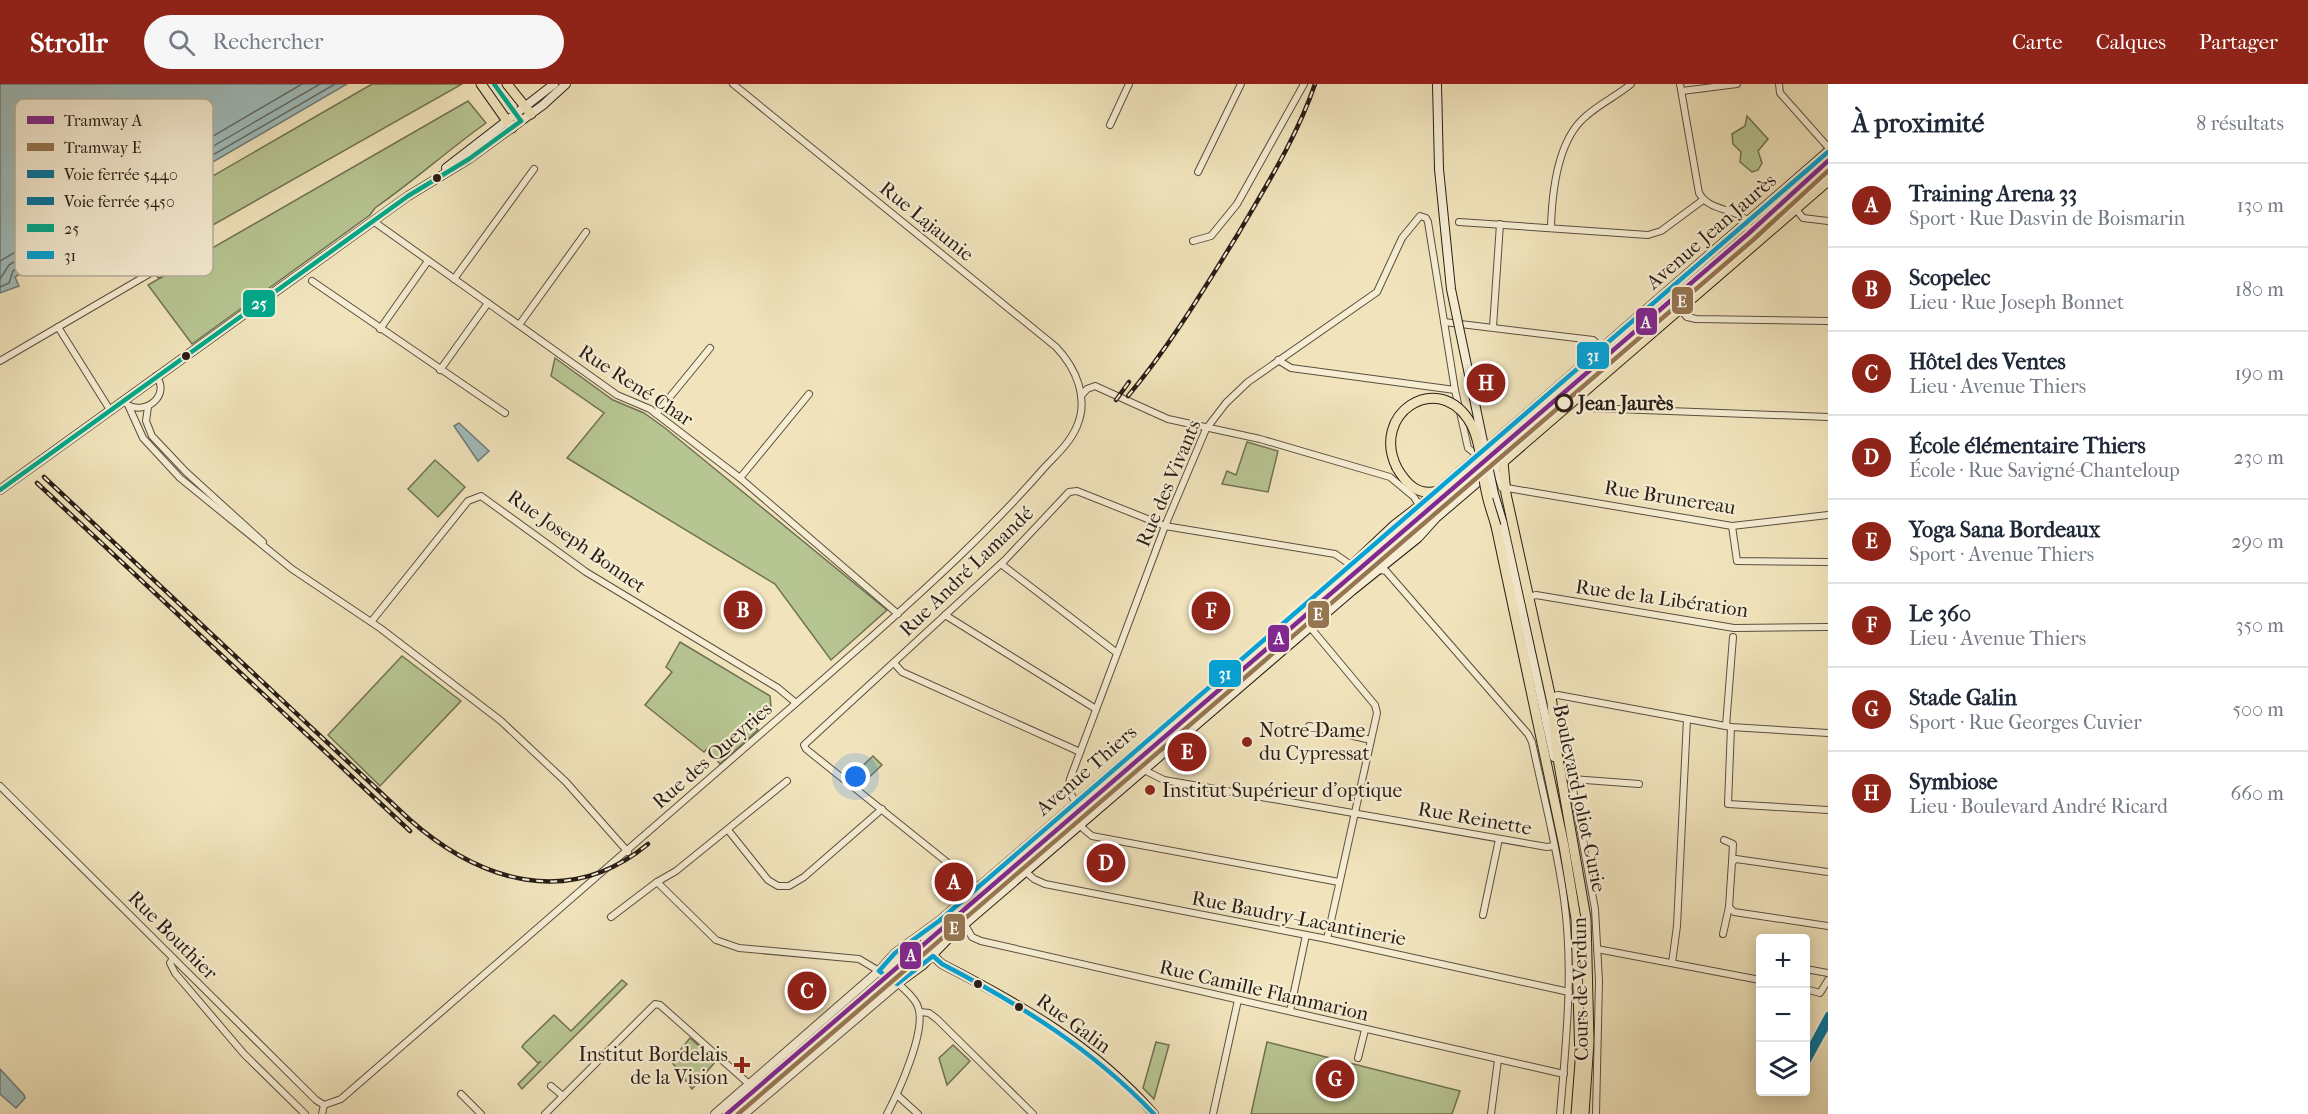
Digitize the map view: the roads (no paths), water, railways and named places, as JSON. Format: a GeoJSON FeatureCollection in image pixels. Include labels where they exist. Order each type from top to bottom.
{"type":"FeatureCollection","features":[{"type":"Feature","properties":{"kind":"main road"},"geometry":{"type":"LineString","coordinates":[[481,84],[509,124]]}},
{"type":"Feature","properties":{"kind":"main road"},"geometry":{"type":"LineString","coordinates":[[507,84],[528,110]]}},
{"type":"Feature","properties":{"kind":"main road"},"geometry":{"type":"LineString","coordinates":[[528,110],[554,84]]}},
{"type":"Feature","properties":{"kind":"main road"},"geometry":{"type":"LineString","coordinates":[[0,490],[110,410],[126,403],[156,376],[437,176],[463,152],[509,124],[566,84]]}},
{"type":"Feature","properties":{"kind":"main road"},"geometry":{"type":"LineString","coordinates":[[1437,84],[1439,169],[1451,289],[1494,494],[1496,526]]}},
{"type":"Feature","properties":{"kind":"main road","name":"Avenue Jean Jaurès"},"geometry":{"type":"LineString","coordinates":[[1481,454],[1828,152]]}},
{"type":"Feature","properties":{"kind":"main road","name":"Avenue Jean Jaurès"},"geometry":{"type":"LineString","coordinates":[[1496,467],[1828,181]]}},
{"type":"Feature","properties":{"kind":"main road","name":"Boulevard Joliot-Curie"},"geometry":{"type":"LineString","coordinates":[[1405,486],[1389,446],[1390,436],[1401,411],[1414,402],[1431,399],[1456,406],[1471,423],[1536,694],[1567,810],[1586,918],[1589,991],[1586,1114]]}},
{"type":"Feature","properties":{"kind":"main road","name":"Avenue Thiers"},"geometry":{"type":"LineString","coordinates":[[883,974],[895,953],[920,936],[978,887],[1351,566],[1372,543],[1481,454]]}},
{"type":"Feature","properties":{"kind":"main road"},"geometry":{"type":"LineString","coordinates":[[1505,459],[1503,465],[1506,491],[1551,697],[1567,810]]}},
{"type":"Feature","properties":{"kind":"main road","name":"Avenue Thiers"},"geometry":{"type":"LineString","coordinates":[[897,984],[1374,569],[1418,538],[1436,518],[1496,467]]}},
{"type":"Feature","properties":{"kind":"main road"},"geometry":{"type":"LineString","coordinates":[[1405,486],[1424,493],[1438,491]]}},
{"type":"Feature","properties":{"kind":"main road","name":"Boulevard Joliot-Curie"},"geometry":{"type":"LineString","coordinates":[[1494,494],[1503,524],[1536,694],[1576,919],[1580,1062],[1576,1114]]}},
{"type":"Feature","properties":{"kind":"main road","name":"Rue Galin"},"geometry":{"type":"LineString","coordinates":[[920,936],[931,939],[933,952],[942,963],[1030,1010],[1067,1035],[1118,1077],[1154,1114]]}},
{"type":"Feature","properties":{"kind":"main road"},"geometry":{"type":"LineString","coordinates":[[883,974],[897,984]]}},
{"type":"Feature","properties":{"kind":"street","name":"Rue Lajaunie"},"geometry":{"type":"LineString","coordinates":[[733,84],[1056,347],[1072,366],[1082,396]]}},
{"type":"Feature","properties":{"kind":"street"},"geometry":{"type":"LineString","coordinates":[[1110,125],[1128,84]]}},
{"type":"Feature","properties":{"kind":"street"},"geometry":{"type":"LineString","coordinates":[[1198,172],[1241,84]]}},
{"type":"Feature","properties":{"kind":"street"},"geometry":{"type":"LineString","coordinates":[[1194,241],[1211,236],[1237,204],[1304,84]]}},
{"type":"Feature","properties":{"kind":"street"},"geometry":{"type":"LineString","coordinates":[[1551,227],[1556,170],[1577,126],[1585,117],[1631,84]]}},
{"type":"Feature","properties":{"kind":"street"},"geometry":{"type":"LineString","coordinates":[[1732,84],[1681,87],[1696,185],[1703,200],[1715,208],[1740,214],[1748,222],[1747,230],[1751,237],[1764,238]]}},
{"type":"Feature","properties":{"kind":"street"},"geometry":{"type":"LineString","coordinates":[[1779,84],[1780,93],[1828,147]]}},
{"type":"Feature","properties":{"kind":"street"},"geometry":{"type":"LineString","coordinates":[[454,279],[534,169]]}},
{"type":"Feature","properties":{"kind":"street"},"geometry":{"type":"LineString","coordinates":[[1775,197],[1785,197],[1807,220],[1828,221]]}},
{"type":"Feature","properties":{"kind":"street"},"geometry":{"type":"LineString","coordinates":[[1459,222],[1652,235],[1703,200]]}},
{"type":"Feature","properties":{"kind":"street","name":"Rue des Vivants"},"geometry":{"type":"LineString","coordinates":[[1076,803],[1068,789],[1080,752],[1165,526],[1208,426],[1226,403],[1248,382],[1377,291],[1402,238],[1420,216],[1426,218],[1428,222],[1444,322]]}},
{"type":"Feature","properties":{"kind":"street","name":"Rue René Char"},"geometry":{"type":"LineString","coordinates":[[374,221],[617,395],[656,414],[740,478],[898,614]]}},
{"type":"Feature","properties":{"kind":"street"},"geometry":{"type":"LineString","coordinates":[[1493,327],[1500,224]]}},
{"type":"Feature","properties":{"kind":"street"},"geometry":{"type":"LineString","coordinates":[[519,325],[586,232]]}},
{"type":"Feature","properties":{"kind":"street"},"geometry":{"type":"LineString","coordinates":[[380,329],[429,261]]}},
{"type":"Feature","properties":{"kind":"street"},"geometry":{"type":"LineString","coordinates":[[0,361],[145,276]]}},
{"type":"Feature","properties":{"kind":"street"},"geometry":{"type":"LineString","coordinates":[[312,281],[505,413]]}},
{"type":"Feature","properties":{"kind":"street"},"geometry":{"type":"LineString","coordinates":[[440,370],[488,303]]}},
{"type":"Feature","properties":{"kind":"street"},"geometry":{"type":"LineString","coordinates":[[1680,309],[1687,317],[1696,319],[1828,321]]}},
{"type":"Feature","properties":{"kind":"street"},"geometry":{"type":"LineString","coordinates":[[1506,491],[1489,456],[1468,448],[1455,390],[1444,322],[1593,340],[1603,349]]}},
{"type":"Feature","properties":{"kind":"street"},"geometry":{"type":"LineString","coordinates":[[58,327],[110,410]]}},
{"type":"Feature","properties":{"kind":"street"},"geometry":{"type":"LineString","coordinates":[[656,414],[710,348]]}},
{"type":"Feature","properties":{"kind":"street"},"geometry":{"type":"LineString","coordinates":[[1278,360],[1291,368],[1455,390]]}},
{"type":"Feature","properties":{"kind":"street"},"geometry":{"type":"LineString","coordinates":[[156,376],[161,384],[160,393],[148,407],[146,421],[148,428],[159,443],[292,569]]}},
{"type":"Feature","properties":{"kind":"street"},"geometry":{"type":"LineString","coordinates":[[1082,396],[1087,389],[1095,386],[1151,414],[1260,439],[1390,477],[1405,486],[1426,516],[1422,526],[1374,569]]}},
{"type":"Feature","properties":{"kind":"street"},"geometry":{"type":"LineString","coordinates":[[740,478],[809,394]]}},
{"type":"Feature","properties":{"kind":"street","name":"Rue des Queyries"},"geometry":{"type":"LineString","coordinates":[[324,1105],[341,1099],[628,852],[898,614],[981,536],[1072,438],[1078,425],[1082,396]]}},
{"type":"Feature","properties":{"kind":"street"},"geometry":{"type":"LineString","coordinates":[[1576,398],[1591,408],[1828,417]]}},
{"type":"Feature","properties":{"kind":"street"},"geometry":{"type":"LineString","coordinates":[[126,403],[148,407]]}},
{"type":"Feature","properties":{"kind":"street"},"geometry":{"type":"LineString","coordinates":[[126,403],[143,438],[180,478],[292,569],[371,622],[502,722],[567,782],[628,852]]}},
{"type":"Feature","properties":{"kind":"street","name":"Rue André Lamandé"},"geometry":{"type":"LineString","coordinates":[[882,809],[806,749],[806,740],[894,663],[1001,564],[1073,490],[1165,526]]}},
{"type":"Feature","properties":{"kind":"street","name":"Rue Brunereau"},"geometry":{"type":"LineString","coordinates":[[1506,491],[1732,526],[1828,515]]}},
{"type":"Feature","properties":{"kind":"street","name":"Rue Joseph Bonnet"},"geometry":{"type":"LineString","coordinates":[[371,622],[468,501],[481,496],[586,572],[778,688],[796,703]]}},
{"type":"Feature","properties":{"kind":"street"},"geometry":{"type":"LineString","coordinates":[[1374,569],[1366,561],[1368,555],[1411,512]]}},
{"type":"Feature","properties":{"kind":"street"},"geometry":{"type":"LineString","coordinates":[[1165,526],[1335,554],[1351,566],[1390,573],[1528,734],[1564,900],[1569,992],[1560,1114]]}},
{"type":"Feature","properties":{"kind":"street"},"geometry":{"type":"LineString","coordinates":[[1732,526],[1737,561],[1828,562]]}},
{"type":"Feature","properties":{"kind":"street"},"geometry":{"type":"LineString","coordinates":[[1001,564],[1117,653]]}},
{"type":"Feature","properties":{"kind":"street","name":"Rue de la Libération"},"geometry":{"type":"LineString","coordinates":[[1529,597],[1536,595],[1734,628],[1828,627]]}},
{"type":"Feature","properties":{"kind":"street"},"geometry":{"type":"LineString","coordinates":[[945,615],[1096,709]]}},
{"type":"Feature","properties":{"kind":"street"},"geometry":{"type":"LineString","coordinates":[[1310,627],[1375,705],[1377,713],[1327,939]]}},
{"type":"Feature","properties":{"kind":"street"},"geometry":{"type":"LineString","coordinates":[[1733,637],[1728,727],[1728,804],[1828,810]]}},
{"type":"Feature","properties":{"kind":"street"},"geometry":{"type":"LineString","coordinates":[[894,663],[902,672],[1080,752]]}},
{"type":"Feature","properties":{"kind":"street"},"geometry":{"type":"LineString","coordinates":[[1551,697],[1558,695],[1728,727],[1828,733]]}},
{"type":"Feature","properties":{"kind":"street"},"geometry":{"type":"LineString","coordinates":[[1672,963],[1677,926],[1687,719]]}},
{"type":"Feature","properties":{"kind":"street"},"geometry":{"type":"LineString","coordinates":[[1309,726],[1371,740]]}},
{"type":"Feature","properties":{"kind":"street","name":"Cours de Verdun"},"geometry":{"type":"LineString","coordinates":[[1554,727],[1564,740],[1590,873],[1597,949],[1599,1040],[1596,1114]]}},
{"type":"Feature","properties":{"kind":"street","name":"Rue Reinette"},"geometry":{"type":"LineString","coordinates":[[1144,770],[1164,780],[1499,839],[1547,847],[1554,846]]}},
{"type":"Feature","properties":{"kind":"street"},"geometry":{"type":"LineString","coordinates":[[1572,779],[1639,784]]}},
{"type":"Feature","properties":{"kind":"street"},"geometry":{"type":"LineString","coordinates":[[611,917],[657,882],[676,872],[787,781]]}},
{"type":"Feature","properties":{"kind":"street","name":"Rue Bouthier"},"geometry":{"type":"LineString","coordinates":[[0,786],[316,1100],[324,1105]]}},
{"type":"Feature","properties":{"kind":"street"},"geometry":{"type":"LineString","coordinates":[[728,830],[768,880],[785,886],[799,881],[882,809],[978,887]]}},
{"type":"Feature","properties":{"kind":"street"},"geometry":{"type":"LineString","coordinates":[[1079,825],[1092,836],[1339,882]]}},
{"type":"Feature","properties":{"kind":"street"},"geometry":{"type":"LineString","coordinates":[[1483,915],[1499,839]]}},
{"type":"Feature","properties":{"kind":"street"},"geometry":{"type":"LineString","coordinates":[[1723,934],[1729,908],[1733,844],[1724,840]]}},
{"type":"Feature","properties":{"kind":"street"},"geometry":{"type":"LineString","coordinates":[[1732,862],[1743,860],[1828,872]]}},
{"type":"Feature","properties":{"kind":"street","name":"Rue Baudry-Lacantinerie"},"geometry":{"type":"LineString","coordinates":[[1026,872],[1045,884],[1327,939],[1569,992]]}},
{"type":"Feature","properties":{"kind":"street"},"geometry":{"type":"LineString","coordinates":[[657,882],[716,940],[730,947],[859,960],[883,974]]}},
{"type":"Feature","properties":{"kind":"street"},"geometry":{"type":"LineString","coordinates":[[1729,908],[1734,912],[1828,926]]}},
{"type":"Feature","properties":{"kind":"street","name":"Rue Camille Flammarion"},"geometry":{"type":"LineString","coordinates":[[964,925],[976,940],[1564,1074]]}},
{"type":"Feature","properties":{"kind":"street"},"geometry":{"type":"LineString","coordinates":[[1290,1011],[1306,935]]}},
{"type":"Feature","properties":{"kind":"street"},"geometry":{"type":"LineString","coordinates":[[1597,949],[1756,979]]}},
{"type":"Feature","properties":{"kind":"street"},"geometry":{"type":"LineString","coordinates":[[173,958],[171,967],[244,1054],[305,1114]]}},
{"type":"Feature","properties":{"kind":"street"},"geometry":{"type":"LineString","coordinates":[[1810,970],[1828,973]]}},
{"type":"Feature","properties":{"kind":"street","name":"Avenue Thiers"},"geometry":{"type":"LineString","coordinates":[[715,1114],[883,974]]}},
{"type":"Feature","properties":{"kind":"street"},"geometry":{"type":"LineString","coordinates":[[1810,990],[1820,993],[1828,980]]}},
{"type":"Feature","properties":{"kind":"street"},"geometry":{"type":"LineString","coordinates":[[887,1114],[908,1072],[920,1012],[913,999],[897,984]]}},
{"type":"Feature","properties":{"kind":"street","name":"Avenue Thiers"},"geometry":{"type":"LineString","coordinates":[[744,1114],[897,984]]}},
{"type":"Feature","properties":{"kind":"street"},"geometry":{"type":"LineString","coordinates":[[1213,1114],[1238,1000]]}},
{"type":"Feature","properties":{"kind":"street"},"geometry":{"type":"LineString","coordinates":[[545,1114],[655,1004],[660,1005],[749,1084]]}},
{"type":"Feature","properties":{"kind":"street"},"geometry":{"type":"LineString","coordinates":[[920,1012],[929,1013],[937,1019],[1033,1114]]}},
{"type":"Feature","properties":{"kind":"street"},"geometry":{"type":"LineString","coordinates":[[1358,1058],[1365,1030]]}},
{"type":"Feature","properties":{"kind":"street"},"geometry":{"type":"LineString","coordinates":[[1491,1114],[1498,1060]]}},
{"type":"Feature","properties":{"kind":"street"},"geometry":{"type":"LineString","coordinates":[[551,1086],[563,1096]]}},
{"type":"Feature","properties":{"kind":"street"},"geometry":{"type":"LineString","coordinates":[[461,1094],[481,1114]]}},
{"type":"Feature","properties":{"kind":"street"},"geometry":{"type":"LineString","coordinates":[[897,1095],[918,1114]]}},
{"type":"Feature","properties":{"kind":"street"},"geometry":{"type":"LineString","coordinates":[[322,1114],[324,1105]]}},
{"type":"Feature","properties":{"kind":"water"},"geometry":{"type":"Polygon","coordinates":[[[0,84],[347,84],[213,162],[213,99],[15,99],[15,277],[19,286],[0,293],[0,84]]]}},
{"type":"Feature","properties":{"kind":"water"},"geometry":{"type":"Polygon","coordinates":[[[459,423],[489,451],[478,461],[454,426],[459,423]]]}},
{"type":"Feature","properties":{"kind":"water"},"geometry":{"type":"Polygon","coordinates":[[[0,1069],[24,1095],[25,1098],[16,1108],[0,1094],[0,1069]]]}},
{"type":"Feature","properties":{"kind":"railway"},"geometry":{"type":"LineString","coordinates":[[1128,396],[1172,337],[1238,234],[1290,142],[1315,84]]}},
{"type":"Feature","properties":{"kind":"railway"},"geometry":{"type":"LineString","coordinates":[[1116,400],[1129,382]]}},
{"type":"Feature","properties":{"kind":"railway"},"geometry":{"type":"LineString","coordinates":[[44,477],[409,819],[436,841],[465,859],[495,872],[526,880],[556,881],[587,876],[618,864],[648,844]]}},
{"type":"Feature","properties":{"kind":"railway"},"geometry":{"type":"LineString","coordinates":[[37,483],[410,831]]}},
{"type":"Feature","properties":{"kind":"tram line","name":"A"},"geometry":{"type":"LineString","coordinates":[[727,1114],[1748,234],[1828,161]]}},
{"type":"Feature","properties":{"kind":"tram line","name":"E"},"geometry":{"type":"LineString","coordinates":[[738,1114],[1753,240],[1828,171]]}},
{"type":"Feature","properties":{"kind":"rail line","name":"5440"},"geometry":{"type":"LineString","coordinates":[[1810,1049],[1828,1015]]}},
{"type":"Feature","properties":{"kind":"rail line","name":"5450"},"geometry":{"type":"LineString","coordinates":[[1810,1057],[1828,1024]]}},
{"type":"Feature","properties":{"kind":"place","name":"Symbiose"},"geometry":{"type":"Point","coordinates":[1486,383]}},
{"type":"Feature","properties":{"kind":"place","name":"Jean Jaurès"},"geometry":{"type":"Point","coordinates":[1564,403]}},
{"type":"Feature","properties":{"kind":"place","name":"Scopelec"},"geometry":{"type":"Point","coordinates":[743,610]}},
{"type":"Feature","properties":{"kind":"place","name":"Le 360"},"geometry":{"type":"Point","coordinates":[1211,611]}},
{"type":"Feature","properties":{"kind":"place","name":"Notre-Dame du Cypressat"},"geometry":{"type":"Point","coordinates":[1247,742]}},
{"type":"Feature","properties":{"kind":"place","name":"Yoga Sana Bordeaux"},"geometry":{"type":"Point","coordinates":[1187,752]}},
{"type":"Feature","properties":{"kind":"place","name":"Institut Supérieur d'optique"},"geometry":{"type":"Point","coordinates":[1150,790]}},
{"type":"Feature","properties":{"kind":"place","name":"École élémentaire Thiers"},"geometry":{"type":"Point","coordinates":[1106,863]}},
{"type":"Feature","properties":{"kind":"place","name":"Training Arena 33"},"geometry":{"type":"Point","coordinates":[954,882]}},
{"type":"Feature","properties":{"kind":"place","name":"Hôtel des Ventes"},"geometry":{"type":"Point","coordinates":[807,991]}},
{"type":"Feature","properties":{"kind":"place","name":"Institut Bordelais de la Vision"},"geometry":{"type":"Point","coordinates":[742,1065]}},
{"type":"Feature","properties":{"kind":"place","name":"Stade Galin"},"geometry":{"type":"Point","coordinates":[1335,1079]}}]}
